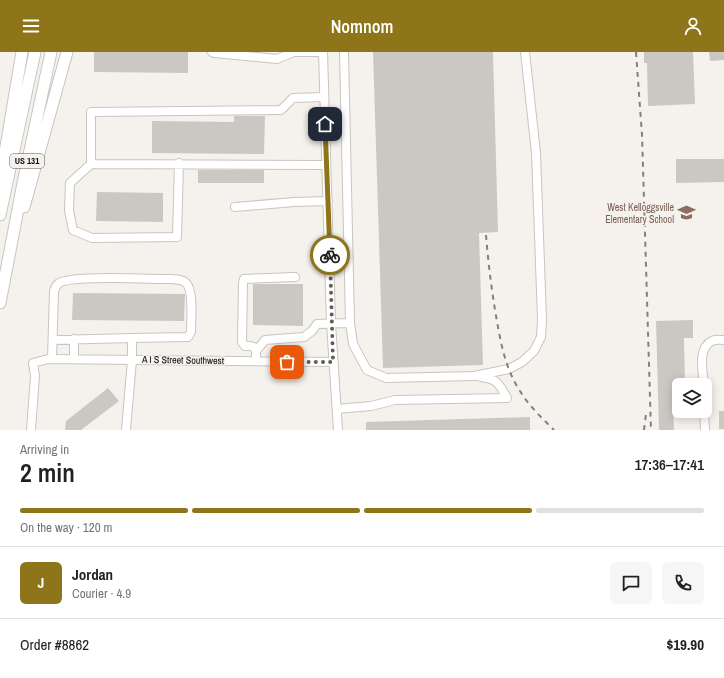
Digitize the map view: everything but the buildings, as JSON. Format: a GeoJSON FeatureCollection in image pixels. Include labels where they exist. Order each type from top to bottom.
{"type":"FeatureCollection","features":[{"type":"Feature","properties":{"kind":"highway"},"geometry":{"type":"LineString","coordinates":[[0,182],[22,52]]}},
{"type":"Feature","properties":{"kind":"highway","name":"US 131"},"geometry":{"type":"LineString","coordinates":[[0,215],[35,52]]}},
{"type":"Feature","properties":{"kind":"highway","name":"US 131"},"geometry":{"type":"LineString","coordinates":[[0,303],[22,183],[51,52]]}},
{"type":"Feature","properties":{"kind":"highway"},"geometry":{"type":"LineString","coordinates":[[5,271],[37,164],[67,52]]}},
{"type":"Feature","properties":{"kind":"street"},"geometry":{"type":"LineString","coordinates":[[212,52],[277,59],[294,52],[323,52],[331,323],[338,409],[338,430]]}},
{"type":"Feature","properties":{"kind":"street"},"geometry":{"type":"LineString","coordinates":[[344,52],[350,323],[353,344],[367,370],[386,378],[474,376],[509,369],[516,366],[528,357],[534,351],[541,337],[542,318],[536,153],[525,52]]}},
{"type":"Feature","properties":{"kind":"street"},"geometry":{"type":"LineString","coordinates":[[91,164],[91,112],[281,110],[293,98],[324,97]]}},
{"type":"Feature","properties":{"kind":"street"},"geometry":{"type":"LineString","coordinates":[[179,163],[177,237],[92,238],[73,230],[69,211],[70,183],[91,164],[179,163],[326,164]]}},
{"type":"Feature","properties":{"kind":"street"},"geometry":{"type":"LineString","coordinates":[[236,207],[294,202],[328,201]]}},
{"type":"Feature","properties":{"kind":"street"},"geometry":{"type":"LineString","coordinates":[[256,361],[255,347],[245,346],[242,342],[244,279],[296,277]]}},
{"type":"Feature","properties":{"kind":"street"},"geometry":{"type":"LineString","coordinates":[[52,359],[54,291],[56,285],[60,282],[76,279],[168,279],[182,280],[187,283],[190,290],[191,332],[188,337],[53,340]]}},
{"type":"Feature","properties":{"kind":"street"},"geometry":{"type":"LineString","coordinates":[[256,351],[265,340],[304,337],[312,331],[317,324],[350,323]]}},
{"type":"Feature","properties":{"kind":"street"},"geometry":{"type":"LineString","coordinates":[[126,430],[132,360],[132,338]]}},
{"type":"Feature","properties":{"kind":"street"},"geometry":{"type":"LineString","coordinates":[[74,339],[74,358]]}},
{"type":"Feature","properties":{"kind":"street"},"geometry":{"type":"LineString","coordinates":[[704,378],[703,351],[707,344],[713,340],[724,340]]}},
{"type":"Feature","properties":{"kind":"street","name":"A I S Street Southwest"},"geometry":{"type":"LineString","coordinates":[[31,430],[35,376],[33,363],[52,359],[74,358],[333,362]]}},
{"type":"Feature","properties":{"kind":"street"},"geometry":{"type":"LineString","coordinates":[[338,409],[371,406],[395,400],[507,398],[498,382],[474,376]]}},
{"type":"Feature","properties":{"kind":"street"},"geometry":{"type":"LineString","coordinates":[[704,418],[705,430]]}},
{"type":"Feature","properties":{"kind":"railway"},"geometry":{"type":"LineString","coordinates":[[636,52],[642,135],[651,430]]}},
{"type":"Feature","properties":{"kind":"railway"},"geometry":{"type":"LineString","coordinates":[[486,235],[495,310],[506,362],[515,382],[527,402],[554,430]]}},
{"type":"Feature","properties":{"kind":"railway"},"geometry":{"type":"LineString","coordinates":[[644,430],[646,414]]}},
{"type":"Feature","properties":{"kind":"way so far"},"geometry":{"type":"LineString","coordinates":[[287,362],[333,362],[330,255]]}},
{"type":"Feature","properties":{"kind":"place","name":"West Kelloggsville Elementary School"},"geometry":{"type":"Point","coordinates":[687,213]}},
{"type":"Feature","properties":{"kind":"route"},"geometry":{"type":"LineString","coordinates":[[325,124],[330,255]]}}]}
